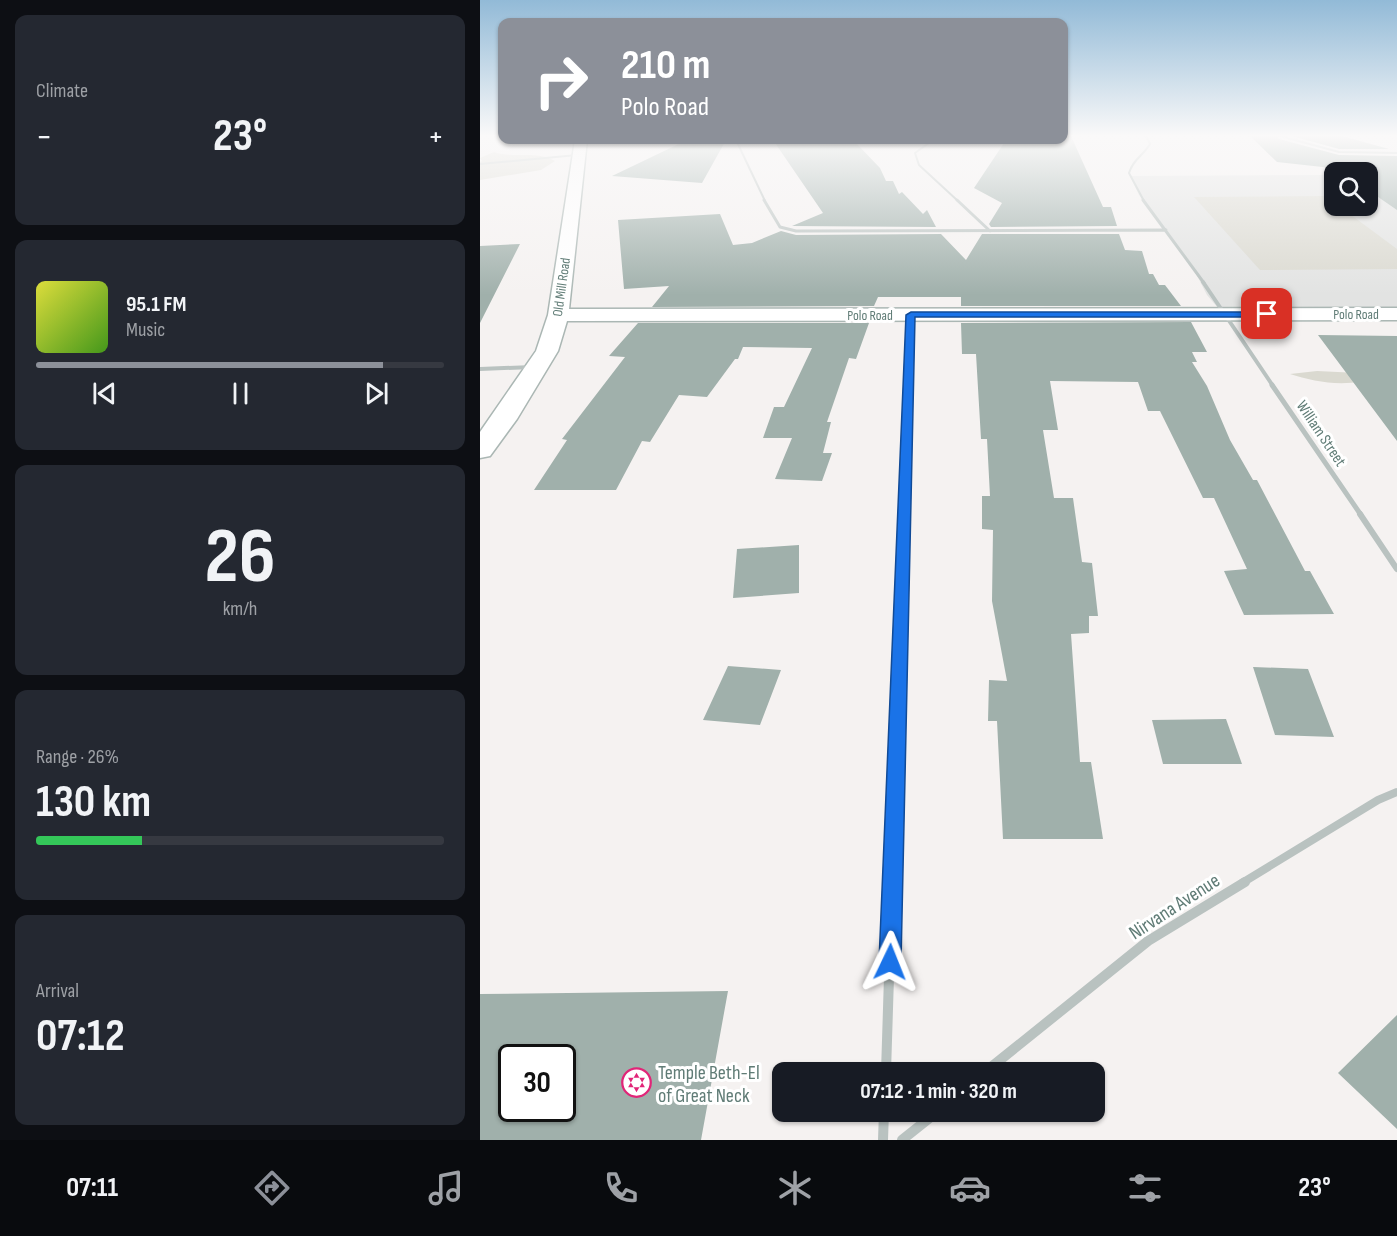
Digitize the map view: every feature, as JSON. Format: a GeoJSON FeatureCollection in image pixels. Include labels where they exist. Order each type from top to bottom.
{"type":"FeatureCollection","features":[{"type":"Feature","properties":{"kind":"street","name":"Old Mill Road"},"geometry":{"type":"LineString","coordinates":[[480,450],[504,419],[547,351],[558,315],[574,189]]}},
{"type":"Feature","properties":{"kind":"street"},"geometry":{"type":"LineString","coordinates":[[759,189],[775,222],[780,227],[808,232],[1166,230]]}},
{"type":"Feature","properties":{"kind":"street"},"geometry":{"type":"LineString","coordinates":[[946,189],[990,231]]}},
{"type":"Feature","properties":{"kind":"street","name":"William Street"},"geometry":{"type":"LineString","coordinates":[[1136,189],[1397,569]]}},
{"type":"Feature","properties":{"kind":"street","name":"Polo Road"},"geometry":{"type":"LineString","coordinates":[[558,315],[1397,314]]}},
{"type":"Feature","properties":{"kind":"street"},"geometry":{"type":"LineString","coordinates":[[886,1062],[911,315]]}},
{"type":"Feature","properties":{"kind":"street"},"geometry":{"type":"LineString","coordinates":[[480,369],[537,366]]}},
{"type":"Feature","properties":{"kind":"street","name":"Nirvana Avenue"},"geometry":{"type":"LineString","coordinates":[[997,1062],[1148,941],[1378,800],[1397,792]]}},
{"type":"Feature","properties":{"kind":"street"},"geometry":{"type":"LineString","coordinates":[[883,1140],[884,1122]]}},
{"type":"Feature","properties":{"kind":"street"},"geometry":{"type":"LineString","coordinates":[[902,1140],[924,1122]]}},
{"type":"Feature","properties":{"kind":"shaded area"},"geometry":{"type":"Polygon","coordinates":[[[1136,189],[1324,189],[1324,216],[1378,216],[1378,189],[1397,189],[1397,314],[1223,314],[1207,295],[1192,266],[1136,189]]]}},
{"type":"Feature","properties":{"kind":"shaded area"},"geometry":{"type":"Polygon","coordinates":[[[1324,196],[1324,216],[1352,216],[1397,249],[1397,269],[1260,270],[1194,197],[1324,196]]]}},
{"type":"Feature","properties":{"kind":"shaded area"},"geometry":{"type":"Polygon","coordinates":[[[1317,371],[1379,374],[1359,382],[1336,383],[1290,374],[1317,371]]]}},
{"type":"Feature","properties":{"kind":"building"},"geometry":{"type":"Polygon","coordinates":[[[807,189],[897,189],[899,194],[902,192],[923,214],[927,210],[936,227],[792,226],[823,213],[807,189]]]}},
{"type":"Feature","properties":{"kind":"building"},"geometry":{"type":"Polygon","coordinates":[[[976,189],[1095,189],[1103,207],[1111,207],[1117,226],[991,227],[989,224],[1002,203],[976,189]]]}},
{"type":"Feature","properties":{"kind":"building"},"geometry":{"type":"Polygon","coordinates":[[[1378,189],[1397,189],[1397,210],[1378,197],[1378,189]]]}},
{"type":"Feature","properties":{"kind":"building"},"geometry":{"type":"Polygon","coordinates":[[[720,214],[733,245],[752,243],[781,231],[796,235],[941,234],[966,260],[982,234],[1119,234],[1125,250],[1142,251],[1149,274],[1153,274],[1159,285],[1165,285],[1181,306],[961,306],[961,297],[878,297],[874,306],[652,307],[669,286],[624,289],[618,220],[720,214]]]}},
{"type":"Feature","properties":{"kind":"building"},"geometry":{"type":"Polygon","coordinates":[[[520,244],[480,323],[480,246],[520,244]]]}},
{"type":"Feature","properties":{"kind":"building"},"geometry":{"type":"Polygon","coordinates":[[[1191,322],[1207,352],[1192,352],[1197,362],[1192,362],[1207,386],[1230,440],[1253,480],[1257,480],[1305,571],[1310,571],[1334,614],[1244,615],[1224,571],[1247,569],[1214,498],[1203,498],[1160,411],[1148,411],[1138,382],[1050,381],[1058,430],[1043,430],[1054,498],[1073,498],[1082,562],[1092,563],[1098,616],[1089,616],[1089,633],[1071,634],[1080,762],[1091,762],[1103,839],[1003,839],[997,721],[988,721],[989,680],[1007,681],[992,601],[993,530],[982,529],[982,496],[990,496],[987,439],[981,439],[976,354],[962,354],[961,323],[1191,322]]]}},
{"type":"Feature","properties":{"kind":"building"},"geometry":{"type":"Polygon","coordinates":[[[638,323],[869,323],[856,359],[849,358],[827,422],[831,422],[823,453],[832,453],[822,481],[775,479],[792,438],[763,438],[774,407],[784,407],[812,348],[743,347],[738,359],[735,359],[707,397],[679,395],[650,442],[642,441],[616,490],[534,490],[567,440],[562,439],[625,357],[609,356],[638,323]]]}},
{"type":"Feature","properties":{"kind":"building"},"geometry":{"type":"Polygon","coordinates":[[[1318,335],[1397,336],[1397,441],[1318,335]]]}},
{"type":"Feature","properties":{"kind":"building"},"geometry":{"type":"Polygon","coordinates":[[[799,545],[799,593],[733,598],[737,549],[799,545]]]}},
{"type":"Feature","properties":{"kind":"building"},"geometry":{"type":"Polygon","coordinates":[[[728,666],[781,670],[760,725],[703,720],[728,666]]]}},
{"type":"Feature","properties":{"kind":"building"},"geometry":{"type":"Polygon","coordinates":[[[1253,667],[1308,669],[1334,737],[1275,735],[1253,667]]]}},
{"type":"Feature","properties":{"kind":"building"},"geometry":{"type":"Polygon","coordinates":[[[1226,719],[1242,764],[1163,764],[1152,720],[1226,719]]]}},
{"type":"Feature","properties":{"kind":"building","name":"Temple Beth-El of Great Neck"},"geometry":{"type":"Polygon","coordinates":[[[728,991],[701,1140],[480,1140],[480,994],[728,991]]]}},
{"type":"Feature","properties":{"kind":"building"},"geometry":{"type":"Polygon","coordinates":[[[1397,1015],[1397,1129],[1338,1073],[1397,1015]]]}},
{"type":"Feature","properties":{"kind":"place","name":"Temple Beth-El of Great Neck"},"geometry":{"type":"Point","coordinates":[637,1083]}},
{"type":"Feature","properties":{"kind":"route"},"geometry":{"type":"LineString","coordinates":[[890,962],[911,315],[1267,314]]}}]}
